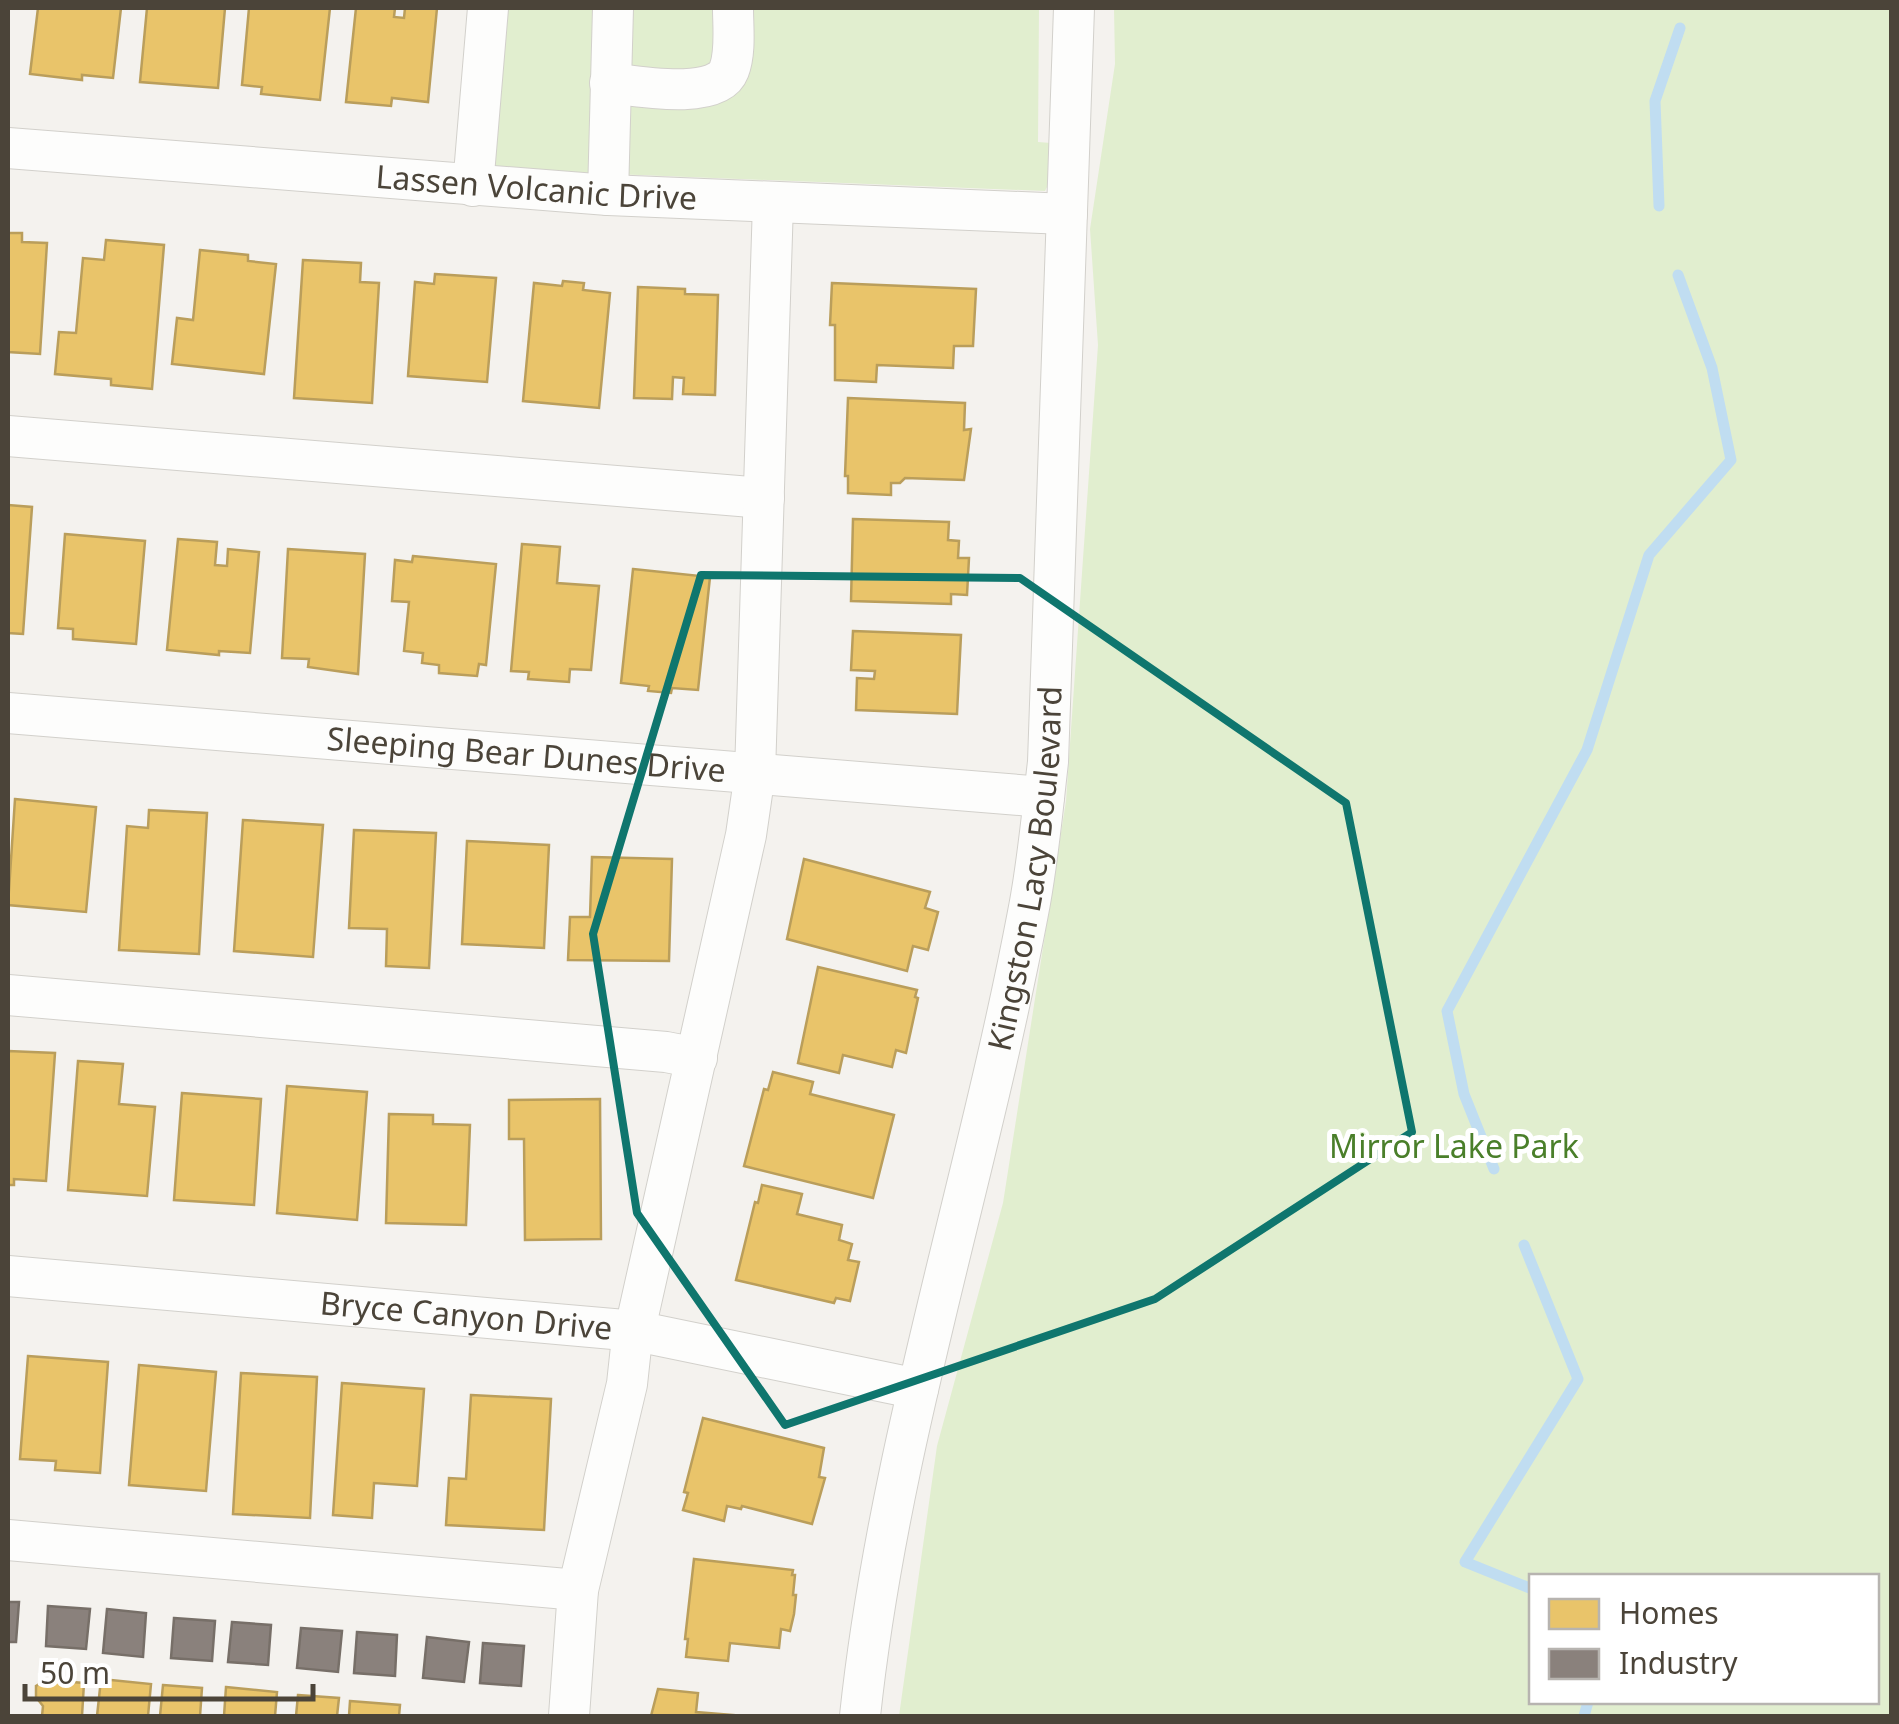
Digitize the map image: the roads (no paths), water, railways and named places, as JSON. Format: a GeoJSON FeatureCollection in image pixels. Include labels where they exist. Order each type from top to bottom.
{"type":"FeatureCollection","features":[{"type":"Feature","properties":{"kind":"street"},"geometry":{"type":"LineString","coordinates":[[473,186],[488,8]]}},
{"type":"Feature","properties":{"kind":"street"},"geometry":{"type":"LineString","coordinates":[[608,195],[613,8]]}},
{"type":"Feature","properties":{"kind":"street"},"geometry":{"type":"LineString","coordinates":[[610,84],[687,90],[716,84],[728,74],[732,58],[733,8]]}},
{"type":"Feature","properties":{"kind":"street","name":"Kingston Lacy Boulevard"},"geometry":{"type":"LineString","coordinates":[[860,1716],[869,1629],[918,1389],[1029,911],[1044,797],[1074,8]]}},
{"type":"Feature","properties":{"kind":"street","name":"Lassen Volcanic Drive"},"geometry":{"type":"LineString","coordinates":[[8,148],[608,195],[1068,214]]}},
{"type":"Feature","properties":{"kind":"street"},"geometry":{"type":"LineString","coordinates":[[569,1716],[578,1590],[746,834],[755,773],[773,203]]}},
{"type":"Feature","properties":{"kind":"street"},"geometry":{"type":"LineString","coordinates":[[8,436],[764,498]]}},
{"type":"Feature","properties":{"kind":"street","name":"Sleeping Bear Dunes Drive"},"geometry":{"type":"LineString","coordinates":[[8,713],[1044,797]]}},
{"type":"Feature","properties":{"kind":"street"},"geometry":{"type":"LineString","coordinates":[[8,995],[666,1052],[697,1058]]}},
{"type":"Feature","properties":{"kind":"street","name":"Bryce Canyon Drive"},"geometry":{"type":"LineString","coordinates":[[8,1276],[636,1331],[918,1389]]}},
{"type":"Feature","properties":{"kind":"street"},"geometry":{"type":"LineString","coordinates":[[8,1540],[578,1590]]}},
{"type":"Feature","properties":{"kind":"waterway"},"geometry":{"type":"LineString","coordinates":[[1659,206],[1655,101],[1680,28]]}},
{"type":"Feature","properties":{"kind":"waterway"},"geometry":{"type":"LineString","coordinates":[[1494,1169],[1464,1094],[1447,1011],[1587,750],[1649,555],[1731,460],[1712,368],[1678,275]]}},
{"type":"Feature","properties":{"kind":"waterway"},"geometry":{"type":"LineString","coordinates":[[1524,1245],[1578,1379],[1465,1562],[1529,1588]]}},
{"type":"Feature","properties":{"kind":"waterway"},"geometry":{"type":"LineString","coordinates":[[1584,1716],[1587,1704]]}},
{"type":"Feature","properties":{"kind":"park label","name":"Mirror Lake Park"},"geometry":{"type":"Point","coordinates":[1454,1147]}}]}
